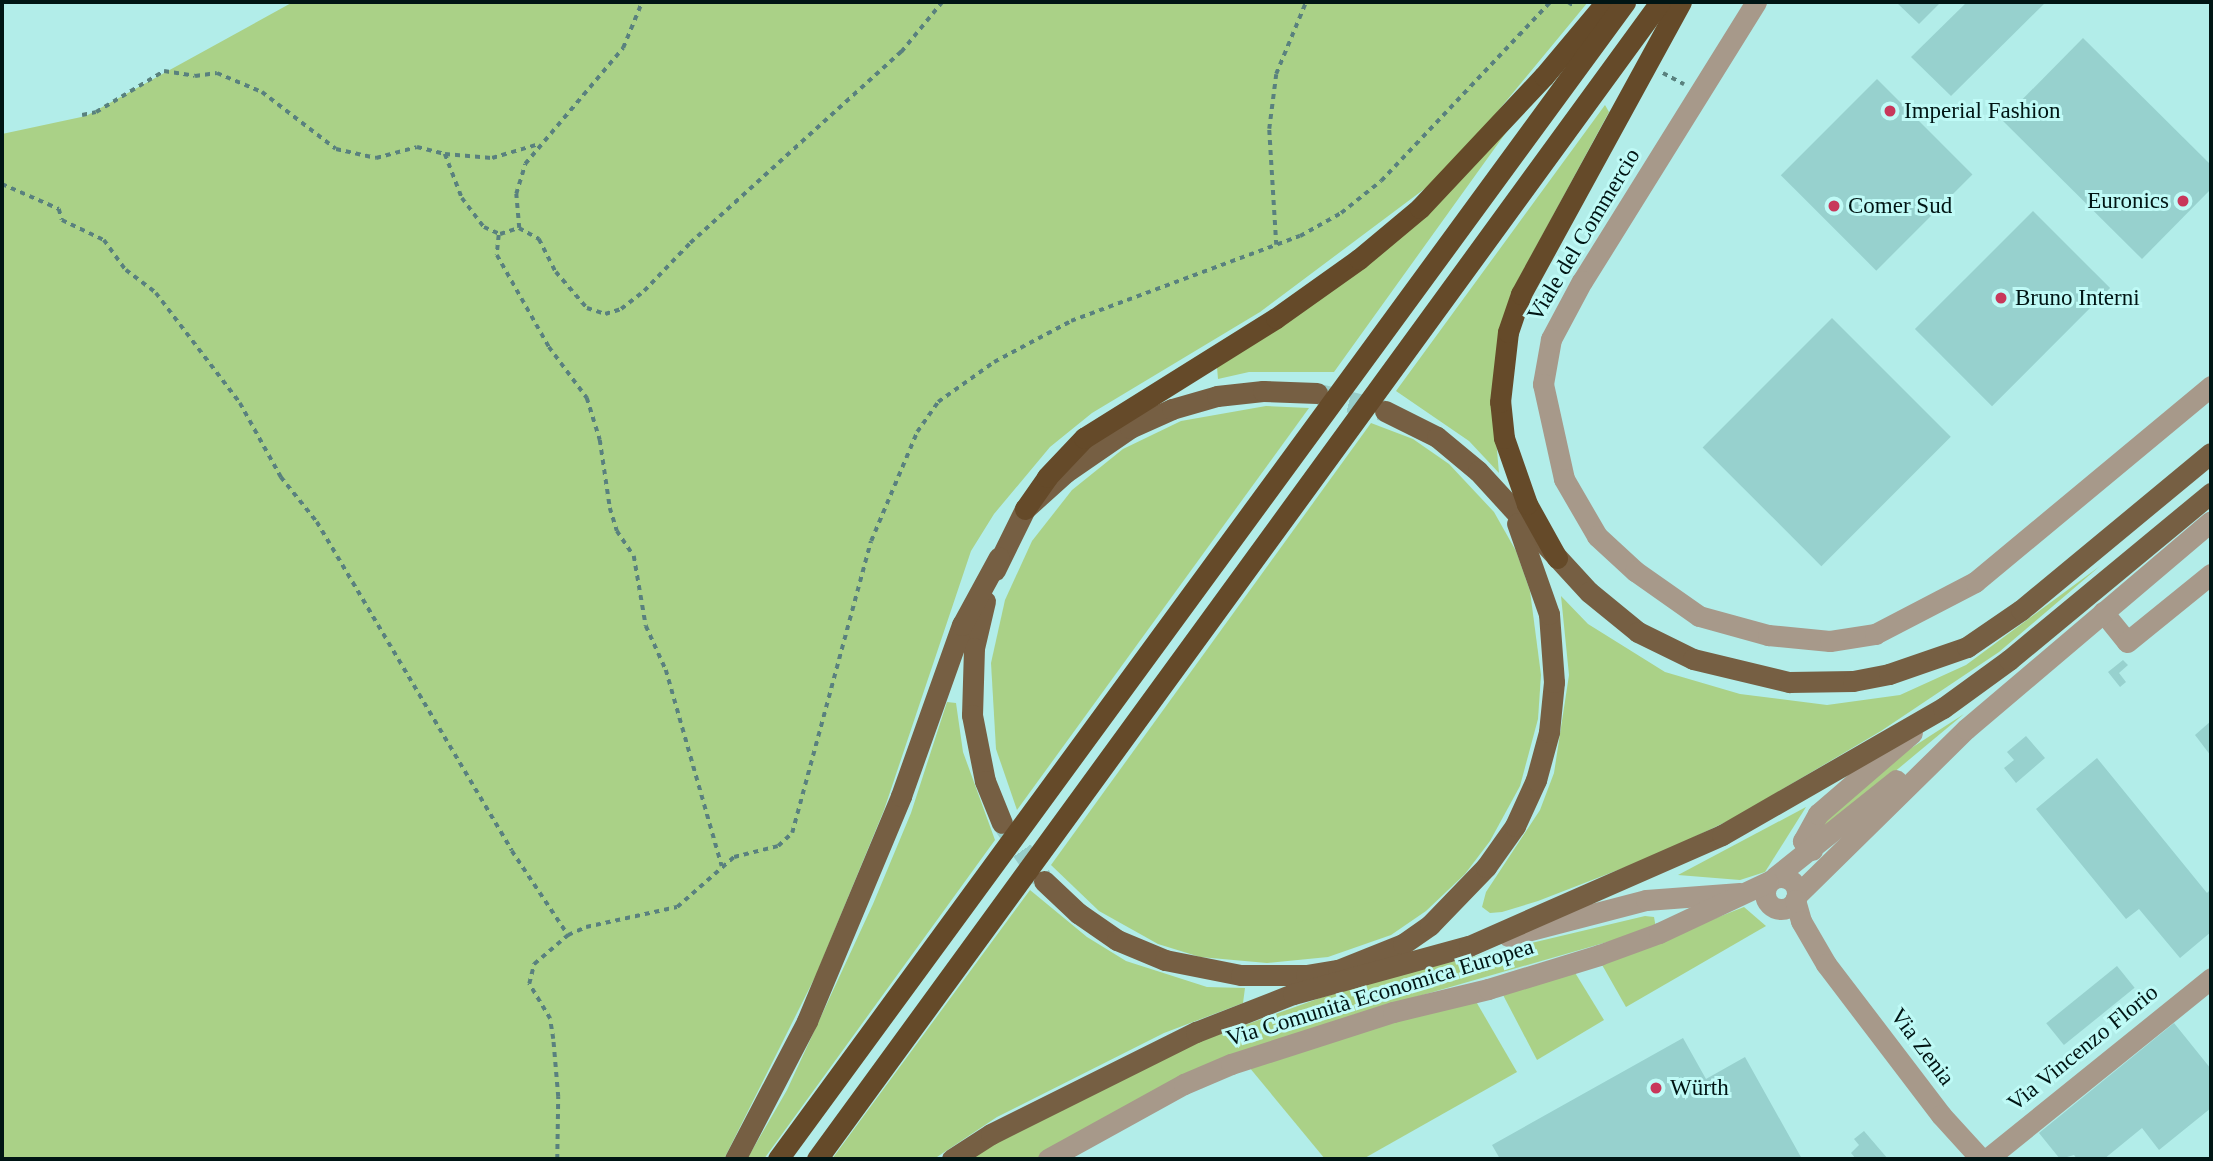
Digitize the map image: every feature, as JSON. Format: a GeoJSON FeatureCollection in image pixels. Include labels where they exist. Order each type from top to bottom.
{"type":"FeatureCollection","features":[{"type":"Feature","properties":{"kind":"highway"},"geometry":{"type":"LineString","coordinates":[[1025,509],[1047,477],[1084,438],[1276,318],[1359,259],[1420,208],[1544,76],[1606,2]]}},
{"type":"Feature","properties":{"kind":"highway"},"geometry":{"type":"LineString","coordinates":[[778,1159],[1625,2]]}},
{"type":"Feature","properties":{"kind":"highway"},"geometry":{"type":"LineString","coordinates":[[817,1159],[1660,2]]}},
{"type":"Feature","properties":{"kind":"highway"},"geometry":{"type":"LineString","coordinates":[[1557,558],[1527,504],[1504,438],[1501,371],[1508,332],[1521,294],[1681,2]]}},
{"type":"Feature","properties":{"kind":"main road"},"geometry":{"type":"LineString","coordinates":[[735,1159],[807,1021],[901,796],[962,625],[1025,509],[1110,440],[1172,409],[1240,393],[1317,393]]}},
{"type":"Feature","properties":{"kind":"main road"},"geometry":{"type":"LineString","coordinates":[[1385,411],[1437,437],[1509,505],[1557,558],[1638,632],[1693,659],[1789,682],[1853,681],[1936,661],[1977,641],[2040,594],[2211,453]]}},
{"type":"Feature","properties":{"kind":"main road"},"geometry":{"type":"LineString","coordinates":[[952,1159],[1089,1083],[1196,1032],[1293,994],[1469,946],[1721,835],[1943,708],[2009,660],[2211,493]]}},
{"type":"Feature","properties":{"kind":"main road"},"geometry":{"type":"LineString","coordinates":[[1293,994],[1338,970],[1372,958],[1430,925],[1486,867],[1515,826],[1544,757],[1555,682],[1551,632],[1534,564],[1509,505]]}},
{"type":"Feature","properties":{"kind":"main road"},"geometry":{"type":"LineString","coordinates":[[999,557],[978,626],[971,693],[979,760],[1002,823]]}},
{"type":"Feature","properties":{"kind":"main road"},"geometry":{"type":"LineString","coordinates":[[1044,881],[1097,928],[1165,960],[1241,975],[1306,975],[1338,970]]}},
{"type":"Feature","properties":{"kind":"main road"},"geometry":{"type":"LineString","coordinates":[[1372,958],[1434,956]]}},
{"type":"Feature","properties":{"kind":"street","name":"Viale del Commercio"},"geometry":{"type":"LineString","coordinates":[[1756,2],[1582,281],[1551,339],[1543,384],[1564,479],[1597,536],[1635,571],[1699,615],[1768,635],[1830,641],[1875,634],[1975,582],[2211,386]]}},
{"type":"Feature","properties":{"kind":"street"},"geometry":{"type":"LineString","coordinates":[[1765,891],[1805,850],[1966,729],[2106,615],[2211,521]]}},
{"type":"Feature","properties":{"kind":"street"},"geometry":{"type":"LineString","coordinates":[[2106,615],[2127,642],[2211,574]]}},
{"type":"Feature","properties":{"kind":"street"},"geometry":{"type":"LineString","coordinates":[[1796,894],[1809,826],[1833,798],[1943,708]]}},
{"type":"Feature","properties":{"kind":"street"},"geometry":{"type":"LineString","coordinates":[[1765,891],[1784,909],[1796,894],[1966,729]]}},
{"type":"Feature","properties":{"kind":"street"},"geometry":{"type":"LineString","coordinates":[[1469,946],[1646,900],[1693,893],[1765,891],[1791,880],[1801,921],[1825,964]]}},
{"type":"Feature","properties":{"kind":"street"},"geometry":{"type":"LineString","coordinates":[[1765,891],[1825,964]]}},
{"type":"Feature","properties":{"kind":"street","name":"Via Comunità Economica Europea"},"geometry":{"type":"LineString","coordinates":[[1048,1159],[1184,1084],[1231,1064],[1393,1012],[1488,989],[1659,933],[1765,891]]}},
{"type":"Feature","properties":{"kind":"street"},"geometry":{"type":"LineString","coordinates":[[1646,900],[1665,919],[1659,933]]}},
{"type":"Feature","properties":{"kind":"street","name":"Via Zenia"},"geometry":{"type":"LineString","coordinates":[[1825,964],[1941,1115],[1981,1159]]}},
{"type":"Feature","properties":{"kind":"street","name":"Via Vincenzo Florio"},"geometry":{"type":"LineString","coordinates":[[1987,1159],[2211,978]]}},
{"type":"Feature","properties":{"kind":"path"},"geometry":{"type":"LineString","coordinates":[[519,228],[519,178],[538,145],[623,48],[642,2]]}},
{"type":"Feature","properties":{"kind":"path"},"geometry":{"type":"LineString","coordinates":[[446,154],[462,198],[484,228],[500,234],[519,228],[539,239],[556,272],[587,308],[605,314],[621,309],[901,52],[942,2]]}},
{"type":"Feature","properties":{"kind":"path"},"geometry":{"type":"LineString","coordinates":[[1276,245],[1269,129],[1276,74],[1306,2]]}},
{"type":"Feature","properties":{"kind":"path"},"geometry":{"type":"LineString","coordinates":[[556,1159],[558,1097],[550,1019],[529,984],[534,964],[568,935],[677,907],[722,866],[745,851],[778,846],[792,833],[872,541],[916,432],[938,402],[994,362],[1071,321],[1276,245],[1341,213],[1381,181],[1550,2]]}},
{"type":"Feature","properties":{"kind":"path"},"geometry":{"type":"LineString","coordinates":[[1569,2],[1574,6]]}},
{"type":"Feature","properties":{"kind":"path"},"geometry":{"type":"LineString","coordinates":[[82,115],[96,112],[164,71],[195,76],[217,73],[262,92],[336,149],[376,158],[417,146],[446,154],[492,158],[538,145]]}},
{"type":"Feature","properties":{"kind":"path"},"geometry":{"type":"LineString","coordinates":[[2,184],[59,209],[62,220],[104,240],[126,270],[156,293],[240,403],[281,477],[317,522],[505,839],[568,935]]}},
{"type":"Feature","properties":{"kind":"path"},"geometry":{"type":"LineString","coordinates":[[500,234],[496,255],[549,347],[587,398],[600,440],[610,508],[617,531],[634,556],[646,626],[670,682],[722,866]]}},
{"type":"Feature","properties":{"kind":"green space"},"geometry":{"type":"Polygon","coordinates":[[[293,2],[1588,2],[1465,151],[1431,184],[1260,312],[1092,413],[1050,447],[994,514],[971,551],[884,810],[816,975],[724,1159],[2,1159],[2,134],[86,116],[293,2]]]}},
{"type":"Feature","properties":{"kind":"green space"},"geometry":{"type":"Polygon","coordinates":[[[1605,105],[1609,112],[1511,293],[1495,428],[1499,473],[1469,441],[1396,391],[1605,105]]]}},
{"type":"Feature","properties":{"kind":"green space"},"geometry":{"type":"Polygon","coordinates":[[[1510,127],[1334,372],[1249,372],[1218,379],[1217,367],[1461,179],[1510,127]]]}},
{"type":"Feature","properties":{"kind":"green space"},"geometry":{"type":"Polygon","coordinates":[[[1266,406],[1309,408],[1017,810],[996,749],[991,663],[1005,600],[1032,541],[1072,490],[1123,449],[1181,421],[1266,406]]]}},
{"type":"Feature","properties":{"kind":"green space"},"geometry":{"type":"Polygon","coordinates":[[[1371,423],[1413,439],[1449,464],[1494,512],[1516,551],[1530,591],[1541,675],[1538,719],[1520,786],[1490,841],[1465,874],[1426,911],[1391,935],[1328,957],[1267,963],[1200,957],[1158,944],[1099,911],[1051,865],[1371,423]]]}},
{"type":"Feature","properties":{"kind":"green space"},"geometry":{"type":"Polygon","coordinates":[[[2100,566],[1999,652],[1881,731],[1732,819],[1654,856],[1538,901],[1502,912],[1490,913],[1482,907],[1486,892],[1540,810],[1554,773],[1569,675],[1561,596],[1588,624],[1665,672],[1740,694],[1827,705],[1900,695],[1966,665],[2100,566]]]}},
{"type":"Feature","properties":{"kind":"green space"},"geometry":{"type":"Polygon","coordinates":[[[947,702],[956,703],[963,752],[995,840],[764,1159],[747,1159],[787,1090],[873,904],[911,813],[947,702]]]}},
{"type":"Feature","properties":{"kind":"green space"},"geometry":{"type":"Polygon","coordinates":[[[1964,714],[1821,833],[1826,816],[1888,763],[1964,714]]]}},
{"type":"Feature","properties":{"kind":"green space"},"geometry":{"type":"Polygon","coordinates":[[[1806,807],[1765,872],[1740,880],[1678,875],[1806,807]]]}},
{"type":"Feature","properties":{"kind":"green space"},"geometry":{"type":"Polygon","coordinates":[[[1030,890],[1087,937],[1126,961],[1207,987],[1245,988],[1243,1003],[1164,1033],[997,1117],[934,1159],[832,1159],[1030,890]]]}},
{"type":"Feature","properties":{"kind":"green space"},"geometry":{"type":"Polygon","coordinates":[[[1744,907],[1766,926],[1626,1007],[1601,963],[1744,907]]]}},
{"type":"Feature","properties":{"kind":"green space"},"geometry":{"type":"Polygon","coordinates":[[[1645,916],[1654,917],[1656,928],[1353,1015],[1038,1159],[971,1159],[1009,1135],[1192,1044],[1320,998],[1413,971],[1645,916]]]}},
{"type":"Feature","properties":{"kind":"green space"},"geometry":{"type":"Polygon","coordinates":[[[1574,971],[1604,1020],[1537,1060],[1502,993],[1574,971]]]}},
{"type":"Feature","properties":{"kind":"green space"},"geometry":{"type":"Polygon","coordinates":[[[1474,998],[1517,1072],[1363,1159],[1325,1159],[1249,1067],[1474,998]]]}},
{"type":"Feature","properties":{"kind":"building"},"geometry":{"type":"Polygon","coordinates":[[[1896,2],[1941,2],[1919,24],[1896,2]]]}},
{"type":"Feature","properties":{"kind":"building"},"geometry":{"type":"Polygon","coordinates":[[[1967,2],[2046,2],[1951,96],[1911,57],[1967,2]]]}},
{"type":"Feature","properties":{"kind":"building"},"geometry":{"type":"Polygon","coordinates":[[[2083,38],[2211,165],[2211,189],[2142,259],[2002,120],[2083,38]]]}},
{"type":"Feature","properties":{"kind":"building"},"geometry":{"type":"Polygon","coordinates":[[[1877,79],[1972,174],[1876,271],[1781,175],[1877,79]]]}},
{"type":"Feature","properties":{"kind":"building"},"geometry":{"type":"Polygon","coordinates":[[[2033,211],[2110,288],[1992,406],[1915,329],[2033,211]]]}},
{"type":"Feature","properties":{"kind":"building"},"geometry":{"type":"Polygon","coordinates":[[[1832,318],[1951,437],[1821,566],[1703,447],[1832,318]]]}},
{"type":"Feature","properties":{"kind":"building"},"geometry":{"type":"Polygon","coordinates":[[[2123,660],[2128,665],[2119,673],[2126,682],[2120,687],[2108,672],[2123,660]]]}},
{"type":"Feature","properties":{"kind":"building"},"geometry":{"type":"Polygon","coordinates":[[[2211,721],[2211,756],[2195,735],[2211,721]]]}},
{"type":"Feature","properties":{"kind":"building"},"geometry":{"type":"Polygon","coordinates":[[[2026,736],[2045,758],[2016,783],[2004,768],[2014,760],[2007,752],[2026,736]]]}},
{"type":"Feature","properties":{"kind":"building"},"geometry":{"type":"Polygon","coordinates":[[[2097,758],[2207,893],[2211,889],[2211,932],[2180,958],[2139,909],[2126,919],[2036,809],[2097,758]]]}},
{"type":"Feature","properties":{"kind":"building"},"geometry":{"type":"Polygon","coordinates":[[[2117,966],[2135,988],[2064,1045],[2046,1023],[2117,966]]]}},
{"type":"Feature","properties":{"kind":"building"},"geometry":{"type":"Polygon","coordinates":[[[2174,1023],[2211,1069],[2211,1108],[2159,1150],[2142,1128],[2104,1159],[2077,1159],[2074,1155],[2060,1159],[2039,1133],[2174,1023]]]}},
{"type":"Feature","properties":{"kind":"building"},"geometry":{"type":"Polygon","coordinates":[[[1683,1038],[1706,1079],[1745,1057],[1802,1159],[1500,1159],[1492,1145],[1683,1038]]]}},
{"type":"Feature","properties":{"kind":"building"},"geometry":{"type":"Polygon","coordinates":[[[1864,1131],[1888,1159],[1856,1159],[1851,1153],[1859,1145],[1854,1139],[1864,1131]]]}},
{"type":"Feature","properties":{"kind":"tunnel"},"geometry":{"type":"LineString","coordinates":[[1319,394],[1383,410]]}},
{"type":"Feature","properties":{"kind":"tunnel"},"geometry":{"type":"LineString","coordinates":[[1004,825],[1042,878]]}},
{"type":"Feature","properties":{"kind":"place","name":"Imperial Fashion"},"geometry":{"type":"Point","coordinates":[1890,111]}},
{"type":"Feature","properties":{"kind":"place","name":"Euronics"},"geometry":{"type":"Point","coordinates":[2183,201]}},
{"type":"Feature","properties":{"kind":"place","name":"Comer Sud"},"geometry":{"type":"Point","coordinates":[1834,206]}},
{"type":"Feature","properties":{"kind":"place","name":"Bruno Interni"},"geometry":{"type":"Point","coordinates":[2001,298]}},
{"type":"Feature","properties":{"kind":"place","name":"Würth"},"geometry":{"type":"Point","coordinates":[1656,1088]}}]}
